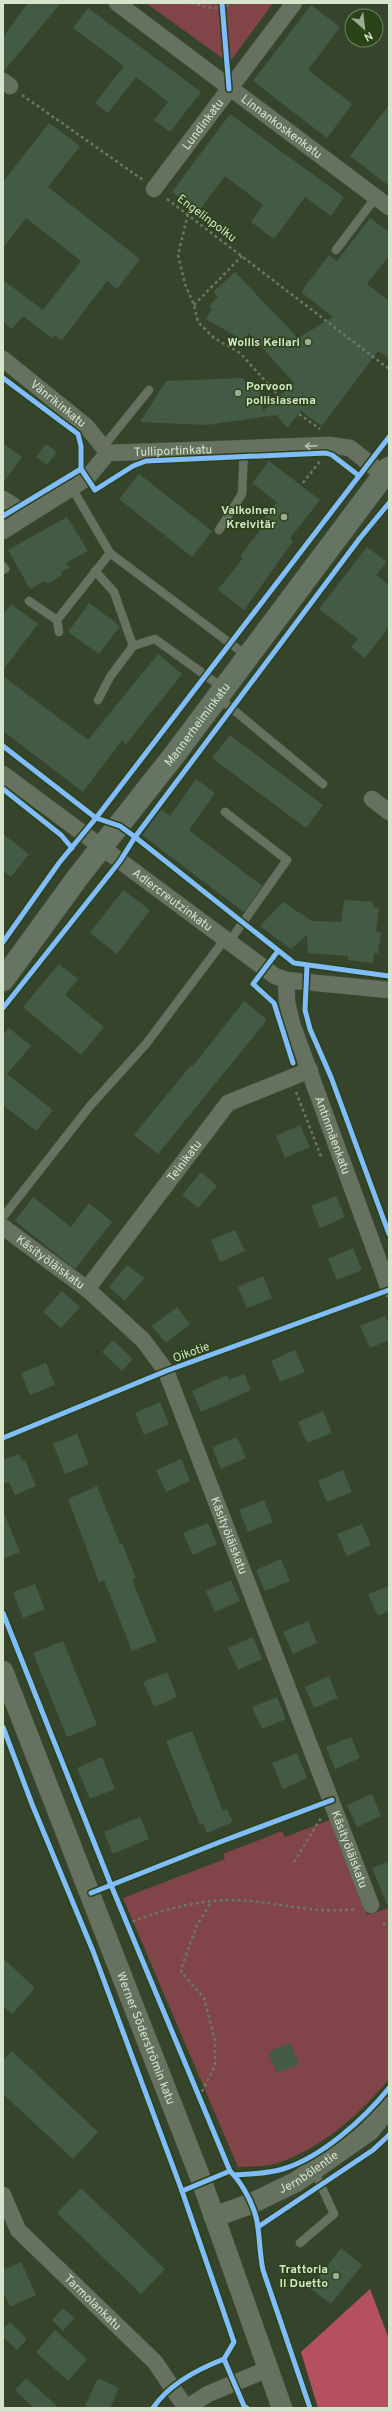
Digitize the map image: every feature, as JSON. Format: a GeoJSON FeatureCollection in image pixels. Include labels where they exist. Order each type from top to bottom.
{"type":"FeatureCollection","features":[{"type":"Feature","properties":{"kind":"main road","name":"Mannerheiminkatu"},"geometry":{"type":"LineString","coordinates":[[3,980],[100,847],[120,826],[387,474]]}},
{"type":"Feature","properties":{"kind":"street","name":"Linnankoskenkatu"},"geometry":{"type":"LineString","coordinates":[[116,3],[229,89],[389,207]]}},
{"type":"Feature","properties":{"kind":"street","name":"Lundinkatu"},"geometry":{"type":"LineString","coordinates":[[154,189],[294,3]]}},
{"type":"Feature","properties":{"kind":"street","name":"Vänrikinkatu"},"geometry":{"type":"LineString","coordinates":[[3,359],[86,426],[106,450]]}},
{"type":"Feature","properties":{"kind":"street","name":"Tulliportinkatu"},"geometry":{"type":"LineString","coordinates":[[106,450],[350,448],[387,474]]}},
{"type":"Feature","properties":{"kind":"street"},"geometry":{"type":"LineString","coordinates":[[3,531],[87,478],[106,450]]}},
{"type":"Feature","properties":{"kind":"street"},"geometry":{"type":"LineString","coordinates":[[3,499],[17,508],[24,517]]}},
{"type":"Feature","properties":{"kind":"street","name":"Adlercreutzinkatu"},"geometry":{"type":"LineString","coordinates":[[3,774],[264,969],[286,980]]}},
{"type":"Feature","properties":{"kind":"street"},"geometry":{"type":"LineString","coordinates":[[372,798],[389,812]]}},
{"type":"Feature","properties":{"kind":"street"},"geometry":{"type":"LineString","coordinates":[[286,980],[389,990]]}},
{"type":"Feature","properties":{"kind":"street","name":"Antinmäenkatu"},"geometry":{"type":"LineString","coordinates":[[286,980],[287,1002],[292,1024],[389,1289]]}},
{"type":"Feature","properties":{"kind":"street","name":"Teinikatu"},"geometry":{"type":"LineString","coordinates":[[87,1289],[228,1103],[290,1076],[310,1070]]}},
{"type":"Feature","properties":{"kind":"street","name":"Käsityöläiskatu"},"geometry":{"type":"LineString","coordinates":[[3,1227],[87,1289],[143,1340],[166,1371],[332,1800],[371,1905]]}},
{"type":"Feature","properties":{"kind":"street","name":"Werner Söderströmin katu"},"geometry":{"type":"LineString","coordinates":[[3,1671],[111,1944],[214,2217],[282,2408]]}},
{"type":"Feature","properties":{"kind":"street","name":"Jernbölentie"},"geometry":{"type":"LineString","coordinates":[[214,2217],[289,2185],[314,2170],[369,2131],[389,2107]]}},
{"type":"Feature","properties":{"kind":"street","name":"Tarmolankatu"},"geometry":{"type":"LineString","coordinates":[[3,2195],[18,2230],[155,2362],[186,2408]]}},
{"type":"Feature","properties":{"kind":"street"},"geometry":{"type":"LineString","coordinates":[[186,2408],[208,2394],[268,2369]]}},
{"type":"Feature","properties":{"kind":"lane"},"geometry":{"type":"LineString","coordinates":[[336,250],[376,197]]}},
{"type":"Feature","properties":{"kind":"lane"},"geometry":{"type":"LineString","coordinates":[[106,450],[150,390]]}},
{"type":"Feature","properties":{"kind":"lane"},"geometry":{"type":"LineString","coordinates":[[220,530],[242,494],[251,448]]}},
{"type":"Feature","properties":{"kind":"lane"},"geometry":{"type":"LineString","coordinates":[[72,488],[110,552],[248,657]]}},
{"type":"Feature","properties":{"kind":"lane"},"geometry":{"type":"LineString","coordinates":[[59,632],[58,620],[110,552]]}},
{"type":"Feature","properties":{"kind":"lane"},"geometry":{"type":"LineString","coordinates":[[3,566],[5,569],[3,570]]}},
{"type":"Feature","properties":{"kind":"lane"},"geometry":{"type":"LineString","coordinates":[[95,571],[114,592],[133,646]]}},
{"type":"Feature","properties":{"kind":"lane"},"geometry":{"type":"LineString","coordinates":[[29,601],[58,620]]}},
{"type":"Feature","properties":{"kind":"lane"},"geometry":{"type":"LineString","coordinates":[[98,700],[110,677],[133,646],[155,639],[221,692],[323,784]]}},
{"type":"Feature","properties":{"kind":"lane"},"geometry":{"type":"LineString","coordinates":[[3,1216],[90,1106],[146,1044],[287,860],[225,812]]}},
{"type":"Feature","properties":{"kind":"lane"},"geometry":{"type":"LineString","coordinates":[[300,2243],[334,2214],[314,2170]]}},
{"type":"Feature","properties":{"kind":"path"},"geometry":{"type":"LineString","coordinates":[[191,3],[207,8],[233,3]]}},
{"type":"Feature","properties":{"kind":"path"},"geometry":{"type":"LineString","coordinates":[[222,6],[223,16]]}},
{"type":"Feature","properties":{"kind":"path"},"geometry":{"type":"LineString","coordinates":[[188,214],[178,255],[185,284],[194,305],[198,322],[214,338],[240,353],[279,396]]}},
{"type":"Feature","properties":{"kind":"path"},"geometry":{"type":"LineString","coordinates":[[194,305],[242,256]]}},
{"type":"Feature","properties":{"kind":"path"},"geometry":{"type":"LineString","coordinates":[[303,483],[328,449]]}},
{"type":"Feature","properties":{"kind":"path"},"geometry":{"type":"LineString","coordinates":[[290,1076],[322,1159]]}},
{"type":"Feature","properties":{"kind":"path"},"geometry":{"type":"LineString","coordinates":[[294,1862],[332,1800]]}},
{"type":"Feature","properties":{"kind":"path"},"geometry":{"type":"LineString","coordinates":[[127,1924],[163,1911],[225,1900],[250,1901],[336,1911],[371,1905],[383,1924],[388,1928]]}},
{"type":"Feature","properties":{"kind":"path"},"geometry":{"type":"LineString","coordinates":[[199,2097],[216,2066],[215,2041],[204,1998],[182,1973],[181,1969],[197,1925],[212,1902]]}},
{"type":"Feature","properties":{"kind":"path"},"geometry":{"type":"LineString","coordinates":[[124,1917],[129,1929]]}},
{"type":"Feature","properties":{"kind":"path"},"geometry":{"type":"LineString","coordinates":[[196,2090],[202,2104]]}},
{"type":"Feature","properties":{"kind":"shaded area"},"geometry":{"type":"Polygon","coordinates":[[[146,3],[273,3],[229,63],[146,3]]]}},
{"type":"Feature","properties":{"kind":"shaded area"},"geometry":{"type":"Polygon","coordinates":[[[330,1820],[367,1915],[389,1908],[389,2079],[366,2104],[340,2128],[312,2147],[276,2164],[238,2167],[123,1898],[225,1859],[223,1854],[282,1831],[285,1837],[330,1820]]]}},
{"type":"Feature","properties":{"kind":"shaded area"},"geometry":{"type":"Polygon","coordinates":[[[370,2289],[389,2339],[389,2408],[318,2408],[301,2352],[370,2289]]]}},
{"type":"Feature","properties":{"kind":"building"},"geometry":{"type":"Polygon","coordinates":[[[28,3],[61,3],[3,72],[3,37],[28,3]]]}},
{"type":"Feature","properties":{"kind":"building"},"geometry":{"type":"Polygon","coordinates":[[[311,5],[340,27],[308,70],[352,104],[327,138],[253,81],[311,5]]]}},
{"type":"Feature","properties":{"kind":"building"},"geometry":{"type":"Polygon","coordinates":[[[88,8],[201,92],[170,132],[154,120],[168,102],[136,77],[108,113],[95,103],[124,66],[73,28],[88,8]]]}},
{"type":"Feature","properties":{"kind":"building"},"geometry":{"type":"Polygon","coordinates":[[[389,105],[389,186],[350,156],[389,105]]]}},
{"type":"Feature","properties":{"kind":"building"},"geometry":{"type":"Polygon","coordinates":[[[230,114],[344,197],[331,216],[305,197],[274,239],[251,222],[263,205],[225,176],[198,212],[172,192],[230,114]]]}},
{"type":"Feature","properties":{"kind":"building"},"geometry":{"type":"Polygon","coordinates":[[[49,123],[80,146],[48,187],[140,259],[117,289],[107,281],[62,340],[54,335],[52,338],[23,316],[12,329],[3,322],[3,280],[43,310],[81,261],[26,218],[3,248],[3,182],[49,123]]]}},
{"type":"Feature","properties":{"kind":"building"},"geometry":{"type":"Polygon","coordinates":[[[370,218],[389,232],[389,256],[367,284],[389,301],[389,359],[378,351],[322,426],[301,411],[287,428],[277,415],[207,425],[140,422],[166,381],[242,378],[250,386],[255,385],[260,389],[263,411],[294,383],[249,333],[244,341],[206,319],[212,309],[209,306],[218,297],[213,292],[235,272],[298,338],[333,317],[301,292],[329,255],[337,261],[370,218]]]}},
{"type":"Feature","properties":{"kind":"building"},"geometry":{"type":"Polygon","coordinates":[[[3,443],[22,457],[3,483],[3,443]]]}},
{"type":"Feature","properties":{"kind":"building"},"geometry":{"type":"Polygon","coordinates":[[[46,444],[57,452],[47,465],[36,457],[46,444]]]}},
{"type":"Feature","properties":{"kind":"building"},"geometry":{"type":"Polygon","coordinates":[[[269,461],[320,500],[290,538],[293,541],[244,610],[218,590],[243,558],[240,556],[265,524],[262,522],[277,502],[252,483],[269,461]]]}},
{"type":"Feature","properties":{"kind":"building"},"geometry":{"type":"Polygon","coordinates":[[[139,474],[212,531],[192,557],[119,499],[139,474]]]}},
{"type":"Feature","properties":{"kind":"building"},"geometry":{"type":"Polygon","coordinates":[[[67,517],[88,551],[66,563],[69,568],[61,572],[62,575],[47,584],[45,581],[30,589],[8,550],[67,517]]]}},
{"type":"Feature","properties":{"kind":"building"},"geometry":{"type":"Polygon","coordinates":[[[367,547],[387,562],[376,575],[389,585],[389,627],[365,658],[351,647],[358,639],[319,609],[367,547]]]}},
{"type":"Feature","properties":{"kind":"building"},"geometry":{"type":"Polygon","coordinates":[[[89,603],[120,626],[99,654],[68,632],[89,603]]]}},
{"type":"Feature","properties":{"kind":"building"},"geometry":{"type":"Polygon","coordinates":[[[11,604],[38,624],[3,670],[3,615],[11,604]]]}},
{"type":"Feature","properties":{"kind":"building"},"geometry":{"type":"Polygon","coordinates":[[[158,654],[182,674],[126,744],[122,740],[83,792],[3,731],[3,676],[88,740],[158,654]]]}},
{"type":"Feature","properties":{"kind":"building"},"geometry":{"type":"Polygon","coordinates":[[[230,735],[323,805],[306,828],[212,758],[230,735]]]}},
{"type":"Feature","properties":{"kind":"building"},"geometry":{"type":"Polygon","coordinates":[[[196,779],[215,793],[189,830],[262,886],[244,912],[142,835],[161,809],[170,816],[196,779]]]}},
{"type":"Feature","properties":{"kind":"building"},"geometry":{"type":"Polygon","coordinates":[[[3,834],[29,854],[11,877],[3,871],[3,834]]]}},
{"type":"Feature","properties":{"kind":"building"},"geometry":{"type":"Polygon","coordinates":[[[123,890],[150,910],[117,954],[90,933],[123,890]]]}},
{"type":"Feature","properties":{"kind":"building"},"geometry":{"type":"Polygon","coordinates":[[[344,900],[373,902],[373,907],[379,908],[376,932],[381,933],[378,953],[374,954],[373,963],[348,960],[348,956],[308,953],[307,935],[291,949],[260,926],[283,902],[312,921],[341,922],[344,900]]]}},
{"type":"Feature","properties":{"kind":"building"},"geometry":{"type":"Polygon","coordinates":[[[59,964],[78,979],[65,995],[104,1027],[81,1055],[23,1007],[59,964]]]}},
{"type":"Feature","properties":{"kind":"building"},"geometry":{"type":"Polygon","coordinates":[[[244,1001],[267,1020],[158,1154],[134,1135],[191,1065],[193,1066],[244,1001]]]}},
{"type":"Feature","properties":{"kind":"building"},"geometry":{"type":"Polygon","coordinates":[[[9,1028],[31,1046],[7,1074],[53,1110],[36,1131],[3,1105],[3,1035],[9,1028]]]}},
{"type":"Feature","properties":{"kind":"building"},"geometry":{"type":"Polygon","coordinates":[[[300,1125],[310,1147],[285,1158],[276,1136],[300,1125]]]}},
{"type":"Feature","properties":{"kind":"building"},"geometry":{"type":"Polygon","coordinates":[[[201,1172],[217,1186],[198,1208],[182,1195],[201,1172]]]}},
{"type":"Feature","properties":{"kind":"building"},"geometry":{"type":"Polygon","coordinates":[[[336,1196],[345,1217],[320,1228],[311,1206],[336,1196]]]}},
{"type":"Feature","properties":{"kind":"building"},"geometry":{"type":"Polygon","coordinates":[[[33,1197],[71,1227],[89,1203],[112,1222],[75,1269],[15,1221],[33,1197]]]}},
{"type":"Feature","properties":{"kind":"building"},"geometry":{"type":"Polygon","coordinates":[[[235,1230],[245,1251],[220,1262],[211,1240],[235,1230]]]}},
{"type":"Feature","properties":{"kind":"building"},"geometry":{"type":"Polygon","coordinates":[[[353,1248],[362,1270],[337,1280],[328,1259],[353,1248]]]}},
{"type":"Feature","properties":{"kind":"building"},"geometry":{"type":"Polygon","coordinates":[[[127,1265],[144,1278],[125,1301],[109,1287],[127,1265]]]}},
{"type":"Feature","properties":{"kind":"building"},"geometry":{"type":"Polygon","coordinates":[[[263,1276],[272,1298],[247,1308],[238,1287],[263,1276]]]}},
{"type":"Feature","properties":{"kind":"building"},"geometry":{"type":"Polygon","coordinates":[[[62,1291],[80,1307],[61,1328],[43,1312],[62,1291]]]}},
{"type":"Feature","properties":{"kind":"building"},"geometry":{"type":"Polygon","coordinates":[[[177,1307],[190,1324],[166,1343],[152,1326],[177,1307]]]}},
{"type":"Feature","properties":{"kind":"building"},"geometry":{"type":"Polygon","coordinates":[[[385,1316],[389,1325],[389,1340],[370,1348],[360,1326],[385,1316]]]}},
{"type":"Feature","properties":{"kind":"building"},"geometry":{"type":"Polygon","coordinates":[[[113,1340],[133,1359],[122,1371],[102,1352],[113,1340]]]}},
{"type":"Feature","properties":{"kind":"building"},"geometry":{"type":"Polygon","coordinates":[[[295,1350],[305,1372],[280,1382],[271,1361],[295,1350]]]}},
{"type":"Feature","properties":{"kind":"building"},"geometry":{"type":"Polygon","coordinates":[[[46,1363],[55,1385],[30,1395],[21,1373],[46,1363]]]}},
{"type":"Feature","properties":{"kind":"building"},"geometry":{"type":"Polygon","coordinates":[[[244,1374],[251,1390],[201,1412],[192,1391],[227,1375],[229,1380],[244,1374]]]}},
{"type":"Feature","properties":{"kind":"building"},"geometry":{"type":"Polygon","coordinates":[[[160,1402],[169,1424],[144,1435],[135,1413],[160,1402]]]}},
{"type":"Feature","properties":{"kind":"building"},"geometry":{"type":"Polygon","coordinates":[[[323,1411],[332,1433],[307,1443],[298,1422],[323,1411]]]}},
{"type":"Feature","properties":{"kind":"building"},"geometry":{"type":"Polygon","coordinates":[[[77,1434],[89,1464],[65,1474],[53,1444],[77,1434]]]}},
{"type":"Feature","properties":{"kind":"building"},"geometry":{"type":"Polygon","coordinates":[[[237,1437],[246,1458],[221,1469],[212,1447],[237,1437]]]}},
{"type":"Feature","properties":{"kind":"building"},"geometry":{"type":"Polygon","coordinates":[[[19,1454],[22,1461],[25,1460],[36,1486],[15,1495],[9,1482],[3,1484],[3,1460],[19,1454]]]}},
{"type":"Feature","properties":{"kind":"building"},"geometry":{"type":"Polygon","coordinates":[[[181,1459],[190,1481],[166,1492],[156,1470],[181,1459]]]}},
{"type":"Feature","properties":{"kind":"building"},"geometry":{"type":"Polygon","coordinates":[[[343,1470],[352,1492],[327,1502],[318,1481],[343,1470]]]}},
{"type":"Feature","properties":{"kind":"building"},"geometry":{"type":"Polygon","coordinates":[[[97,1486],[120,1544],[122,1543],[136,1578],[132,1580],[157,1641],[132,1651],[104,1580],[99,1582],[68,1499],[97,1486]]]}},
{"type":"Feature","properties":{"kind":"building"},"geometry":{"type":"Polygon","coordinates":[[[264,1500],[273,1522],[248,1532],[239,1510],[264,1500]]]}},
{"type":"Feature","properties":{"kind":"building"},"geometry":{"type":"Polygon","coordinates":[[[3,1511],[20,1552],[3,1559],[3,1511]]]}},
{"type":"Feature","properties":{"kind":"building"},"geometry":{"type":"Polygon","coordinates":[[[208,1523],[217,1544],[193,1555],[183,1533],[208,1523]]]}},
{"type":"Feature","properties":{"kind":"building"},"geometry":{"type":"Polygon","coordinates":[[[362,1524],[371,1545],[347,1556],[337,1534],[362,1524]]]}},
{"type":"Feature","properties":{"kind":"building"},"geometry":{"type":"Polygon","coordinates":[[[281,1559],[290,1581],[265,1591],[256,1570],[281,1559]]]}},
{"type":"Feature","properties":{"kind":"building"},"geometry":{"type":"Polygon","coordinates":[[[231,1580],[240,1601],[215,1612],[206,1591],[231,1580]]]}},
{"type":"Feature","properties":{"kind":"building"},"geometry":{"type":"Polygon","coordinates":[[[35,1584],[45,1609],[23,1618],[13,1592],[35,1584]]]}},
{"type":"Feature","properties":{"kind":"building"},"geometry":{"type":"Polygon","coordinates":[[[389,1586],[389,1611],[378,1616],[368,1594],[389,1586]]]}},
{"type":"Feature","properties":{"kind":"building"},"geometry":{"type":"Polygon","coordinates":[[[308,1621],[317,1643],[293,1654],[283,1632],[308,1621]]]}},
{"type":"Feature","properties":{"kind":"building"},"geometry":{"type":"Polygon","coordinates":[[[253,1637],[262,1659],[238,1670],[228,1648],[253,1637]]]}},
{"type":"Feature","properties":{"kind":"building"},"geometry":{"type":"Polygon","coordinates":[[[63,1641],[97,1725],[67,1737],[33,1653],[63,1641]]]}},
{"type":"Feature","properties":{"kind":"building"},"geometry":{"type":"Polygon","coordinates":[[[167,1672],[177,1697],[154,1707],[143,1682],[167,1672]]]}},
{"type":"Feature","properties":{"kind":"building"},"geometry":{"type":"Polygon","coordinates":[[[329,1676],[338,1698],[314,1708],[305,1687],[329,1676]]]}},
{"type":"Feature","properties":{"kind":"building"},"geometry":{"type":"Polygon","coordinates":[[[277,1697],[286,1719],[262,1729],[252,1707],[277,1697]]]}},
{"type":"Feature","properties":{"kind":"building"},"geometry":{"type":"Polygon","coordinates":[[[192,1731],[223,1811],[227,1809],[233,1822],[207,1833],[203,1823],[200,1825],[166,1741],[192,1731]]]}},
{"type":"Feature","properties":{"kind":"building"},"geometry":{"type":"Polygon","coordinates":[[[351,1737],[360,1758],[335,1769],[326,1747],[351,1737]]]}},
{"type":"Feature","properties":{"kind":"building"},"geometry":{"type":"Polygon","coordinates":[[[297,1753],[307,1778],[283,1789],[272,1763],[297,1753]]]}},
{"type":"Feature","properties":{"kind":"building"},"geometry":{"type":"Polygon","coordinates":[[[102,1757],[115,1789],[90,1799],[77,1768],[102,1757]]]}},
{"type":"Feature","properties":{"kind":"building"},"geometry":{"type":"Polygon","coordinates":[[[372,1794],[381,1816],[357,1827],[347,1805],[372,1794]]]}},
{"type":"Feature","properties":{"kind":"building"},"geometry":{"type":"Polygon","coordinates":[[[140,1817],[149,1839],[113,1854],[104,1832],[140,1817]]]}},
{"type":"Feature","properties":{"kind":"building"},"geometry":{"type":"Polygon","coordinates":[[[389,1861],[389,1909],[372,1868],[389,1861]]]}},
{"type":"Feature","properties":{"kind":"building"},"geometry":{"type":"Polygon","coordinates":[[[3,1958],[35,1988],[12,2014],[3,2006],[3,1958]]]}},
{"type":"Feature","properties":{"kind":"building"},"geometry":{"type":"Polygon","coordinates":[[[290,2043],[299,2064],[277,2073],[268,2052],[290,2043]]]}},
{"type":"Feature","properties":{"kind":"building"},"geometry":{"type":"Polygon","coordinates":[[[12,2051],[98,2132],[73,2159],[3,2094],[3,2060],[12,2051]]]}},
{"type":"Feature","properties":{"kind":"building"},"geometry":{"type":"Polygon","coordinates":[[[81,2188],[165,2269],[141,2294],[57,2213],[81,2188]]]}},
{"type":"Feature","properties":{"kind":"building","name":"Trattoria Il Duetto"},"geometry":{"type":"Polygon","coordinates":[[[341,2248],[362,2265],[331,2304],[310,2288],[341,2248]]]}},
{"type":"Feature","properties":{"kind":"building"},"geometry":{"type":"Polygon","coordinates":[[[21,2262],[36,2295],[10,2307],[3,2292],[3,2270],[21,2262]]]}},
{"type":"Feature","properties":{"kind":"building"},"geometry":{"type":"Polygon","coordinates":[[[63,2308],[75,2318],[63,2331],[52,2320],[63,2308]]]}},
{"type":"Feature","properties":{"kind":"building"},"geometry":{"type":"Polygon","coordinates":[[[10,2322],[27,2339],[17,2350],[3,2337],[3,2329],[10,2322]]]}},
{"type":"Feature","properties":{"kind":"building"},"geometry":{"type":"Polygon","coordinates":[[[55,2330],[87,2359],[68,2381],[36,2352],[55,2330]]]}},
{"type":"Feature","properties":{"kind":"building"},"geometry":{"type":"Polygon","coordinates":[[[26,2378],[59,2408],[34,2408],[15,2390],[26,2378]]]}},
{"type":"Feature","properties":{"kind":"building"},"geometry":{"type":"Polygon","coordinates":[[[98,2378],[119,2388],[110,2408],[84,2408],[98,2378]]]}},
{"type":"Feature","properties":{"kind":"cycle path"},"geometry":{"type":"LineString","coordinates":[[222,3],[229,89]]}},
{"type":"Feature","properties":{"kind":"cycle path"},"geometry":{"type":"LineString","coordinates":[[3,378],[78,434],[81,446],[81,469],[3,516]]}},
{"type":"Feature","properties":{"kind":"cycle path"},"geometry":{"type":"LineString","coordinates":[[3,942],[59,863],[96,818],[389,437]]}},
{"type":"Feature","properties":{"kind":"cycle path"},"geometry":{"type":"LineString","coordinates":[[81,469],[95,490],[133,466],[146,461],[326,453],[332,455],[358,475]]}},
{"type":"Feature","properties":{"kind":"cycle path"},"geometry":{"type":"LineString","coordinates":[[3,1008],[120,861],[135,837],[360,538],[389,503]]}},
{"type":"Feature","properties":{"kind":"cycle path"},"geometry":{"type":"LineString","coordinates":[[3,746],[96,818],[120,826],[135,837],[294,963],[389,976]]}},
{"type":"Feature","properties":{"kind":"cycle path"},"geometry":{"type":"LineString","coordinates":[[3,789],[61,835],[72,848]]}},
{"type":"Feature","properties":{"kind":"cycle path"},"geometry":{"type":"LineString","coordinates":[[278,951],[253,984],[274,1003],[293,1063]]}},
{"type":"Feature","properties":{"kind":"cycle path"},"geometry":{"type":"LineString","coordinates":[[307,966],[305,1010],[310,1029],[331,1077],[389,1234]]}},
{"type":"Feature","properties":{"kind":"cycle path","name":"Oikotie"},"geometry":{"type":"LineString","coordinates":[[3,1438],[166,1371],[389,1290]]}},
{"type":"Feature","properties":{"kind":"cycle path"},"geometry":{"type":"LineString","coordinates":[[3,1613],[111,1885],[230,2171],[244,2189],[255,2212],[263,2270],[310,2408]]}},
{"type":"Feature","properties":{"kind":"cycle path"},"geometry":{"type":"LineString","coordinates":[[3,1727],[32,1804],[93,1951],[182,2191],[234,2342],[224,2359],[244,2406],[247,2408]]}},
{"type":"Feature","properties":{"kind":"cycle path"},"geometry":{"type":"LineString","coordinates":[[91,1893],[332,1800]]}},
{"type":"Feature","properties":{"kind":"cycle path"},"geometry":{"type":"LineString","coordinates":[[234,2175],[258,2174],[277,2171],[312,2156],[341,2136],[355,2124],[389,2088]]}},
{"type":"Feature","properties":{"kind":"cycle path"},"geometry":{"type":"LineString","coordinates":[[258,2227],[373,2150],[389,2135]]}},
{"type":"Feature","properties":{"kind":"cycle path"},"geometry":{"type":"LineString","coordinates":[[182,2191],[230,2171]]}},
{"type":"Feature","properties":{"kind":"cycle path"},"geometry":{"type":"LineString","coordinates":[[153,2408],[167,2392],[185,2378],[224,2359]]}},
{"type":"Feature","properties":{"kind":"place","name":"Wollis Kellari"},"geometry":{"type":"Point","coordinates":[308,342]}},
{"type":"Feature","properties":{"kind":"place","name":"Porvoon poliisiasema"},"geometry":{"type":"Point","coordinates":[238,393]}},
{"type":"Feature","properties":{"kind":"place","name":"Valkoinen Kreivitär"},"geometry":{"type":"Point","coordinates":[284,517]}},
{"type":"Feature","properties":{"kind":"place","name":"Trattoria Il Duetto"},"geometry":{"type":"Point","coordinates":[336,2276]}}]}
